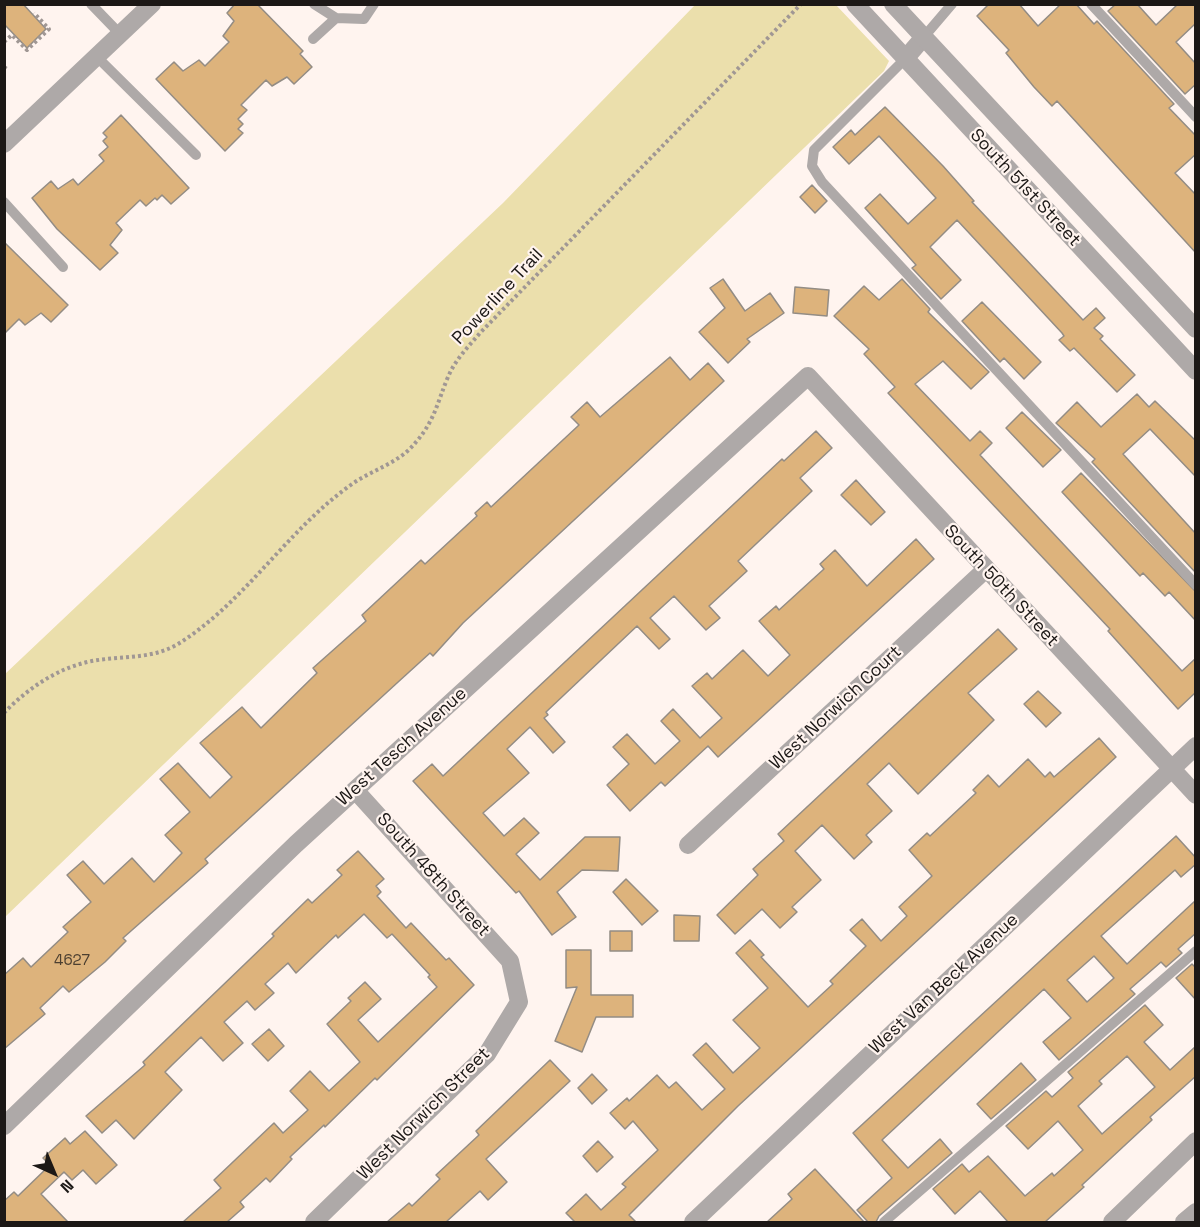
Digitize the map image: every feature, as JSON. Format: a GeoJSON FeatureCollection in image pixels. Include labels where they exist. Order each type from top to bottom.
{"type":"FeatureCollection","features":[{"type":"Feature","properties":{"kind":"street"},"geometry":{"type":"LineString","coordinates":[[4,144],[152,4]]}},
{"type":"Feature","properties":{"kind":"street","name":"South 51st Street"},"geometry":{"type":"LineString","coordinates":[[855,4],[1196,371]]}},
{"type":"Feature","properties":{"kind":"street","name":"South 51st Street"},"geometry":{"type":"LineString","coordinates":[[893,4],[1196,329]]}},
{"type":"Feature","properties":{"kind":"street"},"geometry":{"type":"LineString","coordinates":[[905,59],[923,38]]}},
{"type":"Feature","properties":{"kind":"street","name":"South 50th Street"},"geometry":{"type":"LineString","coordinates":[[808,376],[985,570],[1196,795]]}},
{"type":"Feature","properties":{"kind":"street","name":"West Tesch Avenue"},"geometry":{"type":"LineString","coordinates":[[4,1126],[355,790],[808,376]]}},
{"type":"Feature","properties":{"kind":"street","name":"West Norwich Court"},"geometry":{"type":"LineString","coordinates":[[688,845],[985,570]]}},
{"type":"Feature","properties":{"kind":"street","name":"West Van Beck Avenue"},"geometry":{"type":"LineString","coordinates":[[693,1222],[1196,746]]}},
{"type":"Feature","properties":{"kind":"street","name":"South 48th Street"},"geometry":{"type":"LineString","coordinates":[[355,790],[510,961]]}},
{"type":"Feature","properties":{"kind":"street","name":"West Norwich Street"},"geometry":{"type":"LineString","coordinates":[[314,1222],[487,1054],[519,1002],[510,961]]}},
{"type":"Feature","properties":{"kind":"street"},"geometry":{"type":"LineString","coordinates":[[1112,1222],[1196,1141]]}},
{"type":"Feature","properties":{"kind":"street"},"geometry":{"type":"LineString","coordinates":[[1184,1222],[1196,1212]]}},
{"type":"Feature","properties":{"kind":"lane"},"geometry":{"type":"LineString","coordinates":[[91,4],[121,35]]}},
{"type":"Feature","properties":{"kind":"lane"},"geometry":{"type":"LineString","coordinates":[[314,4],[336,18],[364,20],[374,4]]}},
{"type":"Feature","properties":{"kind":"lane"},"geometry":{"type":"LineString","coordinates":[[923,38],[952,4]]}},
{"type":"Feature","properties":{"kind":"lane"},"geometry":{"type":"LineString","coordinates":[[1091,4],[1196,117]]}},
{"type":"Feature","properties":{"kind":"lane"},"geometry":{"type":"LineString","coordinates":[[313,39],[336,18]]}},
{"type":"Feature","properties":{"kind":"lane"},"geometry":{"type":"LineString","coordinates":[[97,57],[196,154]]}},
{"type":"Feature","properties":{"kind":"lane"},"geometry":{"type":"LineString","coordinates":[[905,59],[813,150],[812,165],[822,182],[1196,585]]}},
{"type":"Feature","properties":{"kind":"lane"},"geometry":{"type":"LineString","coordinates":[[4,202],[63,267]]}},
{"type":"Feature","properties":{"kind":"lane"},"geometry":{"type":"LineString","coordinates":[[884,1222],[1196,951]]}},
{"type":"Feature","properties":{"kind":"path","name":"Powerline Trail"},"geometry":{"type":"LineString","coordinates":[[4,713],[38,684],[81,663],[148,655],[176,645],[216,615],[348,486],[393,462],[415,445],[440,403],[448,378],[458,358],[801,4]]}},
{"type":"Feature","properties":{"kind":"path"},"geometry":{"type":"LineString","coordinates":[[4,42],[12,35],[27,50],[49,29],[34,13]]}},
{"type":"Feature","properties":{"kind":"shaded area"},"geometry":{"type":"Polygon","coordinates":[[[695,5],[836,5],[889,61],[884,71],[5,917],[5,674],[503,203],[695,5]]]}},
{"type":"Feature","properties":{"kind":"building"},"geometry":{"type":"Polygon","coordinates":[[[4,4],[23,4],[46,29],[27,48],[4,24],[4,4]]]}},
{"type":"Feature","properties":{"kind":"building"},"geometry":{"type":"Polygon","coordinates":[[[235,4],[257,4],[303,51],[300,54],[312,67],[294,84],[287,77],[272,86],[266,80],[241,105],[247,110],[238,119],[243,124],[238,129],[243,133],[225,151],[156,79],[174,62],[183,71],[199,60],[205,66],[229,42],[223,36],[234,21],[227,13],[235,4]]]}},
{"type":"Feature","properties":{"kind":"building"},"geometry":{"type":"Polygon","coordinates":[[[989,4],[1019,4],[1038,26],[1061,4],[1076,4],[1094,24],[1097,21],[1174,104],[1169,108],[1196,136],[1196,154],[1175,173],[1196,195],[1196,253],[1057,101],[1052,106],[1034,87],[1006,53],[1009,50],[977,16],[989,4]]]}},
{"type":"Feature","properties":{"kind":"building"},"geometry":{"type":"Polygon","coordinates":[[[1116,4],[1137,4],[1156,25],[1178,4],[1196,4],[1196,23],[1176,42],[1196,64],[1196,84],[1185,94],[1108,11],[1116,4]]]}},
{"type":"Feature","properties":{"kind":"building"},"geometry":{"type":"Polygon","coordinates":[[[885,107],[943,166],[974,201],[972,202],[1083,320],[1096,308],[1105,318],[1094,328],[1103,336],[1100,339],[1135,375],[1117,392],[1074,348],[1070,351],[1059,340],[1064,336],[1062,333],[957,220],[930,247],[961,280],[941,299],[912,268],[916,265],[865,208],[880,194],[908,224],[936,198],[879,136],[849,164],[833,147],[851,130],[855,135],[885,107]]]}},
{"type":"Feature","properties":{"kind":"building"},"geometry":{"type":"Polygon","coordinates":[[[121,115],[189,188],[171,204],[162,195],[146,206],[140,200],[116,223],[122,230],[110,245],[118,253],[100,270],[57,229],[32,198],[51,181],[58,189],[73,179],[78,185],[104,161],[99,155],[108,147],[103,141],[107,137],[103,133],[121,115]]]}},
{"type":"Feature","properties":{"kind":"building"},"geometry":{"type":"Polygon","coordinates":[[[812,185],[827,201],[815,213],[800,197],[812,185]]]}},
{"type":"Feature","properties":{"kind":"building"},"geometry":{"type":"Polygon","coordinates":[[[4,242],[68,305],[51,322],[41,313],[25,325],[19,319],[4,334],[4,242]]]}},
{"type":"Feature","properties":{"kind":"building"},"geometry":{"type":"Polygon","coordinates":[[[723,279],[745,311],[770,293],[784,313],[747,339],[750,342],[728,363],[699,332],[725,308],[710,288],[723,279]]]}},
{"type":"Feature","properties":{"kind":"building"},"geometry":{"type":"Polygon","coordinates":[[[902,279],[930,309],[928,312],[989,372],[971,389],[943,361],[915,384],[970,441],[980,431],[992,443],[980,455],[1182,671],[1196,658],[1196,692],[1178,709],[1108,631],[1110,629],[888,393],[895,387],[864,354],[869,349],[834,316],[864,286],[879,300],[902,279]]]}},
{"type":"Feature","properties":{"kind":"building"},"geometry":{"type":"Polygon","coordinates":[[[795,287],[829,290],[827,316],[793,313],[795,287]]]}},
{"type":"Feature","properties":{"kind":"building"},"geometry":{"type":"Polygon","coordinates":[[[982,302],[1041,362],[1024,379],[1004,358],[1000,362],[962,321],[982,302]]]}},
{"type":"Feature","properties":{"kind":"building"},"geometry":{"type":"Polygon","coordinates":[[[670,357],[690,380],[708,363],[724,381],[463,623],[433,656],[430,653],[205,859],[208,863],[123,938],[126,941],[105,962],[69,992],[63,986],[40,1008],[45,1014],[4,1049],[4,975],[23,958],[31,967],[68,932],[63,927],[91,902],[67,875],[83,861],[104,884],[132,858],[154,882],[182,853],[165,835],[190,812],[160,779],[178,763],[210,798],[232,777],[200,743],[242,707],[261,728],[317,673],[313,668],[366,621],[362,615],[421,560],[425,564],[477,516],[475,513],[487,502],[491,507],[579,425],[571,417],[587,402],[600,417],[670,357]]]}},
{"type":"Feature","properties":{"kind":"building"},"geometry":{"type":"Polygon","coordinates":[[[1137,394],[1149,407],[1155,401],[1196,441],[1196,477],[1150,429],[1123,454],[1196,534],[1196,573],[1092,462],[1095,459],[1056,423],[1077,402],[1101,427],[1137,394]]]}},
{"type":"Feature","properties":{"kind":"building"},"geometry":{"type":"Polygon","coordinates":[[[1022,412],[1061,450],[1043,467],[1006,428],[1022,412]]]}},
{"type":"Feature","properties":{"kind":"building"},"geometry":{"type":"Polygon","coordinates":[[[816,431],[832,448],[800,478],[812,491],[738,561],[747,571],[709,606],[720,618],[706,630],[674,596],[650,618],[670,639],[659,649],[637,626],[546,712],[548,715],[544,718],[565,742],[553,753],[530,727],[507,749],[529,773],[483,813],[504,836],[524,818],[539,833],[516,854],[540,880],[585,837],[620,837],[618,871],[582,870],[557,892],[576,917],[552,935],[519,891],[516,893],[413,781],[432,764],[443,776],[782,459],[784,461],[816,431]]]}},
{"type":"Feature","properties":{"kind":"building"},"geometry":{"type":"Polygon","coordinates":[[[1081,473],[1196,592],[1196,621],[1169,592],[1165,596],[1143,573],[1140,576],[1062,492],[1081,473]]]}},
{"type":"Feature","properties":{"kind":"building"},"geometry":{"type":"Polygon","coordinates":[[[856,480],[885,512],[871,525],[841,495],[856,480]]]}},
{"type":"Feature","properties":{"kind":"building"},"geometry":{"type":"Polygon","coordinates":[[[916,539],[934,559],[718,757],[708,746],[665,786],[661,782],[630,811],[607,785],[629,764],[613,747],[627,734],[655,764],[680,741],[661,721],[673,709],[700,738],[722,718],[692,686],[707,673],[712,679],[743,650],[768,676],[790,655],[759,621],[776,606],[779,610],[824,569],[820,564],[835,550],[867,586],[916,539]]]}},
{"type":"Feature","properties":{"kind":"building"},"geometry":{"type":"Polygon","coordinates":[[[998,629],[1017,649],[968,693],[994,720],[918,794],[889,763],[867,784],[892,811],[866,835],[872,842],[854,859],[822,825],[795,851],[821,880],[792,907],[797,912],[780,928],[762,909],[735,934],[717,915],[758,875],[753,869],[784,841],[778,834],[998,629]]]}},
{"type":"Feature","properties":{"kind":"building"},"geometry":{"type":"Polygon","coordinates":[[[1038,691],[1061,713],[1046,727],[1024,704],[1038,691]]]}},
{"type":"Feature","properties":{"kind":"building"},"geometry":{"type":"Polygon","coordinates":[[[1099,738],[1116,757],[738,1106],[629,1215],[636,1222],[575,1222],[566,1213],[586,1194],[601,1210],[626,1187],[622,1184],[658,1150],[633,1121],[625,1129],[610,1113],[627,1098],[629,1101],[657,1075],[669,1088],[676,1082],[702,1110],[725,1089],[693,1055],[706,1043],[733,1073],[760,1048],[733,1020],[768,988],[736,953],[750,940],[764,955],[761,957],[808,1007],[833,984],[830,981],[866,946],[850,930],[862,919],[881,941],[907,916],[899,907],[932,876],[909,850],[927,833],[930,836],[976,793],[973,790],[988,775],[999,787],[1028,759],[1045,777],[1050,772],[1054,777],[1099,738]]]}},
{"type":"Feature","properties":{"kind":"building"},"geometry":{"type":"Polygon","coordinates":[[[1176,836],[1196,858],[1196,864],[1181,877],[1175,870],[1101,936],[1127,964],[1196,900],[1196,933],[1178,949],[1182,953],[1166,967],[1161,962],[1130,989],[1135,994],[1059,1060],[1043,1042],[1071,1018],[1044,989],[882,1140],[908,1168],[940,1139],[952,1153],[879,1216],[876,1222],[868,1222],[857,1210],[892,1178],[853,1133],[1176,836]],[[1094,956],[1067,980],[1087,1002],[1114,978],[1094,956]]]}},
{"type":"Feature","properties":{"kind":"building"},"geometry":{"type":"Polygon","coordinates":[[[358,851],[384,879],[376,886],[381,892],[377,896],[406,928],[411,923],[446,960],[449,958],[474,985],[377,1080],[375,1078],[325,1127],[324,1125],[290,1157],[292,1159],[270,1182],[266,1178],[240,1202],[244,1207],[227,1222],[183,1222],[221,1188],[214,1180],[274,1123],[283,1133],[308,1110],[290,1091],[310,1071],[329,1091],[360,1062],[327,1024],[351,1001],[348,998],[365,982],[381,999],[358,1020],[378,1042],[437,987],[428,977],[430,975],[392,934],[387,938],[364,914],[338,938],[336,935],[296,973],[288,963],[265,984],[274,993],[255,1010],[247,1001],[224,1022],[243,1043],[223,1061],[201,1037],[172,1065],[165,1072],[182,1090],[134,1139],[116,1120],[102,1133],[86,1116],[145,1065],[143,1062],[274,936],[272,934],[308,899],[312,903],[342,875],[337,870],[358,851]]]}},
{"type":"Feature","properties":{"kind":"building"},"geometry":{"type":"Polygon","coordinates":[[[626,879],[658,911],[642,925],[613,892],[626,879]]]}},
{"type":"Feature","properties":{"kind":"building"},"geometry":{"type":"Polygon","coordinates":[[[674,915],[700,916],[699,941],[674,941],[674,915]]]}},
{"type":"Feature","properties":{"kind":"building"},"geometry":{"type":"Polygon","coordinates":[[[610,931],[632,931],[632,951],[610,951],[610,931]]]}},
{"type":"Feature","properties":{"kind":"building"},"geometry":{"type":"Polygon","coordinates":[[[566,950],[591,950],[591,995],[633,995],[633,1017],[596,1017],[582,1052],[555,1041],[577,987],[566,988],[566,950]]]}},
{"type":"Feature","properties":{"kind":"building"},"geometry":{"type":"Polygon","coordinates":[[[1192,964],[1196,968],[1196,1000],[1176,978],[1192,964]]]}},
{"type":"Feature","properties":{"kind":"building"},"geometry":{"type":"Polygon","coordinates":[[[1145,1005],[1163,1025],[1144,1042],[1170,1070],[1196,1046],[1196,1076],[1150,1117],[1152,1120],[1045,1222],[1008,1222],[980,1191],[955,1214],[933,1189],[962,1164],[969,1172],[988,1156],[1025,1196],[1052,1173],[1054,1176],[1083,1150],[1058,1121],[1028,1149],[1006,1126],[1046,1091],[1052,1097],[1073,1078],[1068,1072],[1145,1005]],[[1127,1056],[1099,1081],[1102,1084],[1078,1106],[1102,1134],[1155,1087],[1127,1056]]]}},
{"type":"Feature","properties":{"kind":"building"},"geometry":{"type":"Polygon","coordinates":[[[269,1029],[284,1046],[268,1061],[252,1044],[269,1029]]]}},
{"type":"Feature","properties":{"kind":"building"},"geometry":{"type":"Polygon","coordinates":[[[550,1060],[570,1081],[486,1159],[507,1182],[488,1200],[480,1191],[446,1222],[387,1222],[409,1203],[412,1206],[440,1179],[436,1175],[479,1135],[476,1131],[550,1060]]]}},
{"type":"Feature","properties":{"kind":"building"},"geometry":{"type":"Polygon","coordinates":[[[1021,1063],[1036,1080],[991,1119],[977,1104],[1021,1063]]]}},
{"type":"Feature","properties":{"kind":"building"},"geometry":{"type":"Polygon","coordinates":[[[592,1074],[607,1090],[592,1104],[578,1088],[592,1074]]]}},
{"type":"Feature","properties":{"kind":"building"},"geometry":{"type":"Polygon","coordinates":[[[85,1131],[117,1165],[96,1184],[83,1170],[72,1180],[64,1172],[41,1194],[68,1222],[4,1222],[4,1201],[14,1192],[18,1196],[50,1165],[43,1158],[65,1138],[70,1144],[85,1131]]]}},
{"type":"Feature","properties":{"kind":"building"},"geometry":{"type":"Polygon","coordinates":[[[598,1141],[613,1157],[597,1172],[583,1156],[598,1141]]]}},
{"type":"Feature","properties":{"kind":"building"},"geometry":{"type":"Polygon","coordinates":[[[815,1169],[864,1222],[767,1222],[792,1199],[788,1194],[815,1169]]]}}]}
